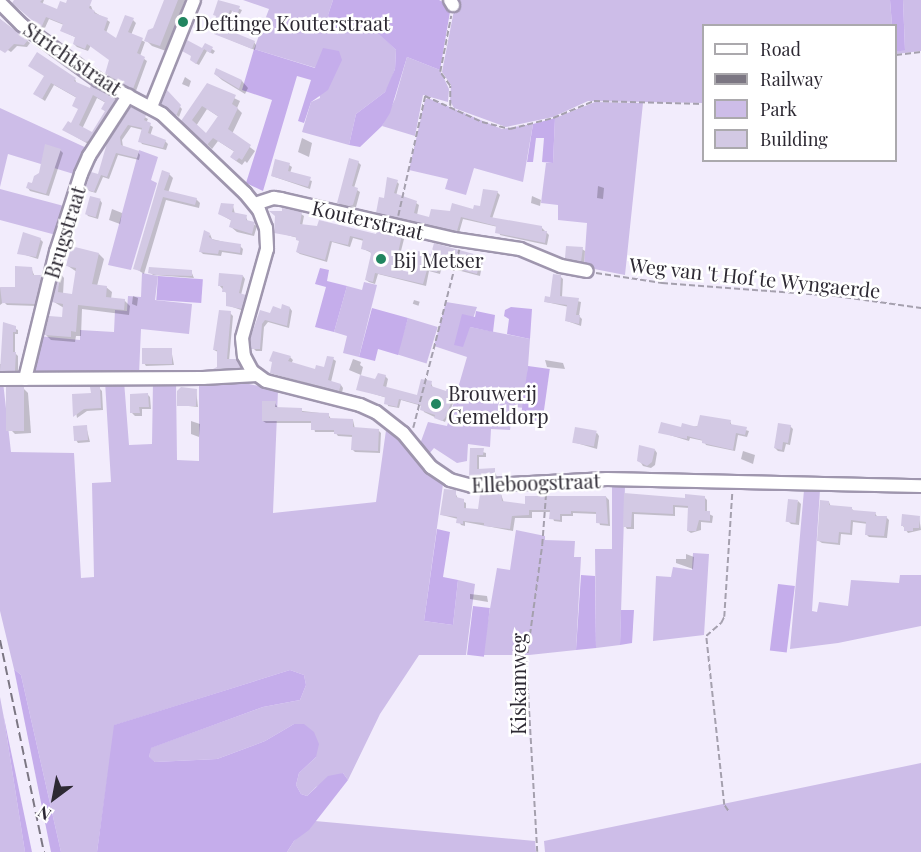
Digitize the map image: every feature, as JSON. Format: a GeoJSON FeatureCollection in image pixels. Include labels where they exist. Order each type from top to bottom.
{"type":"FeatureCollection","features":[{"type":"Feature","properties":{"kind":"street"},"geometry":{"type":"LineString","coordinates":[[194,0],[151,107],[170,121],[255,204],[264,222],[268,240],[242,338],[247,363],[257,375]]}},
{"type":"Feature","properties":{"kind":"street","name":"Strichtstraat"},"geometry":{"type":"LineString","coordinates":[[0,3],[22,25],[98,80],[151,107]]}},
{"type":"Feature","properties":{"kind":"street","name":"Brugstraat"},"geometry":{"type":"LineString","coordinates":[[25,379],[56,252],[81,174],[89,156],[128,96]]}},
{"type":"Feature","properties":{"kind":"street","name":"Kouterstraat"},"geometry":{"type":"LineString","coordinates":[[255,204],[274,198],[461,240],[520,249],[561,266],[586,271]]}},
{"type":"Feature","properties":{"kind":"street"},"geometry":{"type":"LineString","coordinates":[[0,379],[257,375]]}},
{"type":"Feature","properties":{"kind":"street","name":"Elleboogstraat"},"geometry":{"type":"LineString","coordinates":[[257,375],[266,381],[369,409],[387,418],[431,467],[455,482],[472,486],[547,481],[921,486]]}},
{"type":"Feature","properties":{"kind":"path"},"geometry":{"type":"LineString","coordinates":[[450,107],[450,86],[440,72],[451,3]]}},
{"type":"Feature","properties":{"kind":"path"},"geometry":{"type":"LineString","coordinates":[[897,55],[921,52]]}},
{"type":"Feature","properties":{"kind":"path"},"geometry":{"type":"LineString","coordinates":[[396,225],[425,96],[482,122],[510,129],[554,118],[594,101],[702,104]]}},
{"type":"Feature","properties":{"kind":"path"},"geometry":{"type":"LineString","coordinates":[[409,440],[461,240]]}},
{"type":"Feature","properties":{"kind":"path","name":"Weg van 't Hof te Wyngaerde"},"geometry":{"type":"LineString","coordinates":[[586,271],[662,283],[836,296],[921,309]]}},
{"type":"Feature","properties":{"kind":"path","name":"Kiskamweg"},"geometry":{"type":"LineString","coordinates":[[537,852],[526,662],[542,545],[547,481]]}},
{"type":"Feature","properties":{"kind":"path"},"geometry":{"type":"LineString","coordinates":[[728,811],[724,805],[706,636],[724,617],[732,482]]}},
{"type":"Feature","properties":{"kind":"green space"},"geometry":{"type":"Polygon","coordinates":[[[243,0],[333,0],[328,15],[332,28],[341,32],[366,21],[396,50],[395,69],[390,83],[385,92],[356,114],[349,145],[302,132],[311,102],[320,98],[316,68],[254,49],[269,9],[243,0]]]}},
{"type":"Feature","properties":{"kind":"green space"},"geometry":{"type":"Polygon","coordinates":[[[456,0],[890,0],[892,24],[702,24],[702,103],[588,101],[553,117],[506,127],[454,108],[450,101],[451,85],[442,72],[456,0]]]}},
{"type":"Feature","properties":{"kind":"green space"},"geometry":{"type":"Polygon","coordinates":[[[903,0],[921,0],[921,51],[897,54],[897,52],[905,49],[903,0]]]}},
{"type":"Feature","properties":{"kind":"green space"},"geometry":{"type":"Polygon","coordinates":[[[407,57],[440,70],[449,89],[448,102],[423,95],[415,136],[382,126],[395,99],[407,57]]]}},
{"type":"Feature","properties":{"kind":"green space"},"geometry":{"type":"Polygon","coordinates":[[[428,98],[502,129],[533,124],[523,182],[474,168],[466,195],[445,189],[448,179],[409,170],[425,100],[428,98]]]}},
{"type":"Feature","properties":{"kind":"green space"},"geometry":{"type":"Polygon","coordinates":[[[595,102],[643,103],[625,275],[584,267],[587,223],[558,220],[558,205],[541,203],[546,163],[553,163],[555,118],[595,102]]]}},
{"type":"Feature","properties":{"kind":"green space"},"geometry":{"type":"Polygon","coordinates":[[[0,108],[91,150],[77,175],[8,154],[0,187],[0,108]]]}},
{"type":"Feature","properties":{"kind":"green space"},"geometry":{"type":"Polygon","coordinates":[[[139,150],[158,157],[151,180],[157,183],[131,270],[108,265],[139,150]]]}},
{"type":"Feature","properties":{"kind":"green space"},"geometry":{"type":"Polygon","coordinates":[[[0,189],[66,207],[58,236],[0,220],[0,189]]]}},
{"type":"Feature","properties":{"kind":"green space"},"geometry":{"type":"Polygon","coordinates":[[[142,273],[158,276],[155,300],[192,304],[189,334],[141,329],[139,374],[36,375],[32,372],[38,336],[80,340],[80,330],[114,332],[115,310],[127,311],[128,296],[141,297],[142,273]]]}},
{"type":"Feature","properties":{"kind":"green space"},"geometry":{"type":"Polygon","coordinates":[[[364,282],[377,285],[359,357],[343,353],[347,336],[334,332],[347,286],[362,290],[364,282]]]}},
{"type":"Feature","properties":{"kind":"green space"},"geometry":{"type":"Polygon","coordinates":[[[446,302],[477,307],[470,327],[530,339],[525,408],[513,407],[510,430],[491,429],[490,447],[468,444],[467,461],[457,463],[434,448],[429,454],[420,444],[428,422],[447,426],[467,357],[434,346],[446,302]]]}},
{"type":"Feature","properties":{"kind":"green space"},"geometry":{"type":"Polygon","coordinates":[[[408,318],[438,327],[427,363],[397,354],[408,318]]]}},
{"type":"Feature","properties":{"kind":"green space"},"geometry":{"type":"Polygon","coordinates":[[[105,381],[124,381],[129,445],[152,444],[153,381],[176,381],[177,460],[199,461],[199,381],[235,381],[278,390],[273,513],[376,502],[387,423],[428,472],[443,484],[424,621],[453,625],[458,580],[475,584],[466,655],[419,655],[380,714],[348,780],[343,773],[316,787],[307,796],[301,794],[296,785],[299,773],[316,757],[294,724],[265,741],[217,759],[155,762],[149,758],[150,748],[263,707],[300,700],[306,685],[304,675],[290,670],[115,725],[97,852],[61,852],[21,675],[14,669],[0,611],[0,382],[3,382],[11,452],[74,453],[81,578],[94,577],[92,483],[111,482],[105,381]]]}},
{"type":"Feature","properties":{"kind":"green space"},"geometry":{"type":"Polygon","coordinates":[[[612,485],[625,486],[620,645],[596,648],[595,549],[612,549],[612,485]]]}},
{"type":"Feature","properties":{"kind":"green space"},"geometry":{"type":"Polygon","coordinates":[[[804,490],[820,490],[812,611],[817,612],[819,602],[848,606],[851,580],[899,583],[900,575],[921,575],[921,626],[838,643],[790,649],[804,490]]]}},
{"type":"Feature","properties":{"kind":"green space"},"geometry":{"type":"Polygon","coordinates":[[[516,530],[545,536],[545,540],[575,541],[574,557],[581,557],[576,650],[529,655],[482,655],[497,568],[510,570],[516,530]]]}},
{"type":"Feature","properties":{"kind":"green space"},"geometry":{"type":"Polygon","coordinates":[[[693,553],[709,554],[704,635],[653,641],[656,576],[671,577],[673,567],[692,570],[693,553]]]}},
{"type":"Feature","properties":{"kind":"green space"},"geometry":{"type":"Polygon","coordinates":[[[0,697],[3,713],[25,852],[0,852],[0,697]]]}},
{"type":"Feature","properties":{"kind":"green space"},"geometry":{"type":"Polygon","coordinates":[[[921,763],[921,852],[545,852],[544,841],[921,763]]]}},
{"type":"Feature","properties":{"kind":"green space"},"geometry":{"type":"Polygon","coordinates":[[[315,821],[535,841],[536,852],[287,852],[294,841],[315,821]]]}},
{"type":"Feature","properties":{"kind":"shaded area"},"geometry":{"type":"Polygon","coordinates":[[[333,0],[439,0],[451,6],[440,70],[407,57],[390,113],[382,126],[360,147],[349,145],[356,114],[385,92],[395,69],[396,50],[366,22],[340,32],[332,28],[328,15],[333,0]]]}},
{"type":"Feature","properties":{"kind":"shaded area"},"geometry":{"type":"Polygon","coordinates":[[[890,0],[903,0],[905,50],[897,52],[897,24],[892,24],[890,0]]]}},
{"type":"Feature","properties":{"kind":"shaded area"},"geometry":{"type":"Polygon","coordinates":[[[323,48],[339,51],[342,60],[328,90],[311,102],[304,123],[298,121],[311,80],[297,76],[263,191],[246,183],[272,100],[242,90],[254,49],[315,68],[323,48]]]}},
{"type":"Feature","properties":{"kind":"shaded area"},"geometry":{"type":"Polygon","coordinates":[[[555,118],[553,163],[542,162],[544,138],[536,138],[533,162],[527,162],[533,124],[555,118]]]}},
{"type":"Feature","properties":{"kind":"shaded area"},"geometry":{"type":"Polygon","coordinates":[[[320,268],[329,270],[327,281],[347,286],[334,332],[315,327],[326,287],[315,284],[320,268]]]}},
{"type":"Feature","properties":{"kind":"shaded area"},"geometry":{"type":"Polygon","coordinates":[[[158,276],[203,279],[201,303],[156,300],[158,276]]]}},
{"type":"Feature","properties":{"kind":"shaded area"},"geometry":{"type":"Polygon","coordinates":[[[511,307],[532,309],[530,339],[507,334],[509,319],[504,316],[505,310],[511,307]]]}},
{"type":"Feature","properties":{"kind":"shaded area"},"geometry":{"type":"Polygon","coordinates":[[[372,308],[408,318],[398,355],[378,349],[375,361],[359,357],[372,308]]]}},
{"type":"Feature","properties":{"kind":"shaded area"},"geometry":{"type":"Polygon","coordinates":[[[476,311],[495,315],[493,332],[470,327],[463,347],[454,345],[462,314],[475,317],[476,311]]]}},
{"type":"Feature","properties":{"kind":"shaded area"},"geometry":{"type":"Polygon","coordinates":[[[528,366],[550,369],[542,422],[521,418],[528,366]]]}},
{"type":"Feature","properties":{"kind":"shaded area"},"geometry":{"type":"Polygon","coordinates":[[[437,529],[450,532],[443,577],[458,580],[453,625],[424,621],[437,529]]]}},
{"type":"Feature","properties":{"kind":"shaded area"},"geometry":{"type":"Polygon","coordinates":[[[581,575],[595,576],[596,648],[576,650],[581,575]]]}},
{"type":"Feature","properties":{"kind":"shaded area"},"geometry":{"type":"Polygon","coordinates":[[[778,584],[795,586],[787,653],[770,651],[778,584]]]}},
{"type":"Feature","properties":{"kind":"shaded area"},"geometry":{"type":"Polygon","coordinates":[[[473,606],[490,608],[484,657],[467,655],[473,606]]]}},
{"type":"Feature","properties":{"kind":"shaded area"},"geometry":{"type":"Polygon","coordinates":[[[621,610],[634,610],[632,643],[620,645],[621,610]]]}},
{"type":"Feature","properties":{"kind":"shaded area"},"geometry":{"type":"Polygon","coordinates":[[[14,669],[21,675],[61,852],[51,852],[14,669]]]}},
{"type":"Feature","properties":{"kind":"shaded area"},"geometry":{"type":"Polygon","coordinates":[[[290,670],[304,675],[306,685],[300,700],[263,707],[151,748],[149,757],[155,762],[217,759],[265,741],[294,724],[304,724],[314,732],[319,744],[316,757],[299,773],[296,785],[301,794],[307,796],[328,776],[343,773],[348,780],[309,830],[294,841],[287,852],[97,852],[114,725],[290,670]]]}},
{"type":"Feature","properties":{"kind":"shaded area"},"geometry":{"type":"Polygon","coordinates":[[[3,713],[32,852],[25,852],[3,713]]]}},
{"type":"Feature","properties":{"kind":"building"},"geometry":{"type":"Polygon","coordinates":[[[14,0],[42,0],[40,2],[57,9],[60,1],[66,3],[67,0],[92,0],[89,8],[95,11],[94,13],[108,18],[104,30],[116,38],[125,15],[134,18],[128,32],[143,38],[137,53],[145,57],[133,89],[105,74],[109,60],[87,44],[85,49],[73,44],[75,37],[60,31],[63,24],[46,17],[41,28],[12,3],[14,0]]]}},
{"type":"Feature","properties":{"kind":"building"},"geometry":{"type":"Polygon","coordinates":[[[164,0],[178,0],[160,46],[144,41],[148,30],[153,28],[164,0]]]}},
{"type":"Feature","properties":{"kind":"building"},"geometry":{"type":"Polygon","coordinates":[[[218,0],[240,6],[238,13],[230,10],[223,28],[255,41],[252,49],[214,34],[217,27],[213,26],[216,16],[213,15],[218,0]]]}},
{"type":"Feature","properties":{"kind":"building"},"geometry":{"type":"Polygon","coordinates":[[[0,19],[28,40],[24,45],[14,44],[5,53],[0,50],[0,19]]]}},
{"type":"Feature","properties":{"kind":"building"},"geometry":{"type":"Polygon","coordinates":[[[187,40],[202,48],[205,43],[213,47],[210,53],[204,49],[196,64],[190,60],[191,56],[182,51],[187,40]]]}},
{"type":"Feature","properties":{"kind":"building"},"geometry":{"type":"Polygon","coordinates":[[[37,52],[76,78],[74,81],[90,88],[91,85],[116,99],[89,141],[85,142],[62,130],[68,121],[71,123],[78,109],[72,106],[76,97],[51,83],[42,99],[33,94],[44,76],[28,66],[37,52]],[[93,95],[79,125],[92,132],[105,111],[101,109],[105,102],[93,95]]]}},
{"type":"Feature","properties":{"kind":"building"},"geometry":{"type":"Polygon","coordinates":[[[216,68],[242,80],[239,89],[214,74],[216,68]]]}},
{"type":"Feature","properties":{"kind":"building"},"geometry":{"type":"Polygon","coordinates":[[[207,83],[236,95],[232,104],[238,108],[228,129],[251,145],[242,160],[239,158],[236,161],[230,157],[234,151],[213,138],[207,145],[181,121],[207,83]],[[202,106],[192,120],[206,133],[218,116],[202,106]]]}},
{"type":"Feature","properties":{"kind":"building"},"geometry":{"type":"Polygon","coordinates":[[[167,90],[181,105],[176,116],[161,104],[167,90]]]}},
{"type":"Feature","properties":{"kind":"building"},"geometry":{"type":"Polygon","coordinates":[[[131,107],[146,115],[144,120],[151,123],[148,133],[166,140],[163,148],[138,142],[142,128],[128,125],[120,137],[121,145],[139,151],[137,158],[116,153],[107,177],[101,175],[94,192],[85,189],[91,172],[98,174],[107,143],[131,107]]]}},
{"type":"Feature","properties":{"kind":"building"},"geometry":{"type":"Polygon","coordinates":[[[45,144],[61,149],[46,194],[26,188],[28,182],[32,183],[34,176],[39,173],[45,144]]]}},
{"type":"Feature","properties":{"kind":"building"},"geometry":{"type":"Polygon","coordinates":[[[349,158],[359,161],[352,186],[358,188],[353,205],[349,206],[337,203],[349,158]]]}},
{"type":"Feature","properties":{"kind":"building"},"geometry":{"type":"Polygon","coordinates":[[[275,159],[290,163],[288,171],[311,177],[308,187],[271,176],[275,159]]]}},
{"type":"Feature","properties":{"kind":"building"},"geometry":{"type":"Polygon","coordinates":[[[162,170],[170,173],[164,190],[197,198],[195,205],[163,197],[140,271],[133,269],[162,170]]]}},
{"type":"Feature","properties":{"kind":"building"},"geometry":{"type":"Polygon","coordinates":[[[387,177],[398,180],[394,193],[417,201],[414,213],[429,217],[431,209],[450,211],[452,203],[473,209],[474,205],[480,206],[483,189],[498,191],[490,217],[542,226],[542,231],[547,231],[545,243],[495,233],[496,226],[461,217],[457,231],[376,213],[379,197],[384,198],[387,177]]]}},
{"type":"Feature","properties":{"kind":"building"},"geometry":{"type":"Polygon","coordinates":[[[90,196],[101,199],[96,217],[85,214],[90,196]]]}},
{"type":"Feature","properties":{"kind":"building"},"geometry":{"type":"Polygon","coordinates":[[[221,203],[234,204],[232,212],[247,215],[246,220],[255,222],[252,234],[229,227],[231,220],[218,214],[221,203]]]}},
{"type":"Feature","properties":{"kind":"building"},"geometry":{"type":"Polygon","coordinates":[[[282,208],[302,212],[300,224],[317,226],[319,220],[376,234],[377,231],[402,235],[398,253],[404,255],[400,270],[413,273],[418,251],[431,254],[434,243],[481,256],[477,274],[440,264],[437,272],[427,270],[423,284],[375,273],[373,282],[365,280],[371,254],[370,251],[361,249],[363,239],[350,236],[348,245],[330,241],[325,260],[296,252],[299,241],[296,237],[274,233],[275,216],[269,211],[282,211],[282,208]]]}},
{"type":"Feature","properties":{"kind":"building"},"geometry":{"type":"Polygon","coordinates":[[[204,230],[210,233],[209,237],[214,240],[241,244],[240,253],[219,250],[218,254],[199,252],[204,230]]]}},
{"type":"Feature","properties":{"kind":"building"},"geometry":{"type":"Polygon","coordinates":[[[23,232],[41,238],[36,257],[17,254],[23,232]]]}},
{"type":"Feature","properties":{"kind":"building"},"geometry":{"type":"Polygon","coordinates":[[[71,246],[99,253],[92,284],[107,286],[106,297],[125,299],[124,310],[78,305],[76,332],[71,331],[71,337],[44,335],[49,316],[62,317],[63,304],[52,302],[60,271],[58,292],[72,294],[76,268],[66,266],[71,246]]]}},
{"type":"Feature","properties":{"kind":"building"},"geometry":{"type":"Polygon","coordinates":[[[566,246],[583,247],[581,262],[565,258],[566,246]]]}},
{"type":"Feature","properties":{"kind":"building"},"geometry":{"type":"Polygon","coordinates":[[[15,266],[32,267],[33,275],[42,275],[35,304],[2,303],[0,287],[15,287],[15,266]]]}},
{"type":"Feature","properties":{"kind":"building"},"geometry":{"type":"Polygon","coordinates":[[[149,267],[192,270],[192,276],[156,275],[148,273],[149,267]]]}},
{"type":"Feature","properties":{"kind":"building"},"geometry":{"type":"Polygon","coordinates":[[[219,273],[243,275],[239,293],[246,295],[242,309],[226,306],[226,292],[222,292],[223,286],[218,286],[219,273]]]}},
{"type":"Feature","properties":{"kind":"building"},"geometry":{"type":"Polygon","coordinates":[[[553,274],[561,275],[560,296],[579,298],[576,315],[580,315],[579,324],[565,321],[567,305],[544,302],[545,296],[550,297],[553,274]]]}},
{"type":"Feature","properties":{"kind":"building"},"geometry":{"type":"Polygon","coordinates":[[[282,304],[290,307],[287,326],[265,320],[262,324],[260,349],[251,349],[250,339],[260,310],[270,313],[273,306],[281,309],[282,304]]]}},
{"type":"Feature","properties":{"kind":"building"},"geometry":{"type":"Polygon","coordinates":[[[219,310],[231,311],[227,359],[237,359],[241,368],[213,369],[217,367],[217,350],[213,350],[219,310]]]}},
{"type":"Feature","properties":{"kind":"building"},"geometry":{"type":"Polygon","coordinates":[[[3,322],[16,326],[16,332],[13,332],[13,352],[16,352],[15,371],[0,371],[3,322]]]}},
{"type":"Feature","properties":{"kind":"building"},"geometry":{"type":"Polygon","coordinates":[[[142,348],[172,348],[172,364],[142,364],[142,348]]]}},
{"type":"Feature","properties":{"kind":"building"},"geometry":{"type":"Polygon","coordinates":[[[273,351],[291,356],[288,361],[315,369],[316,365],[324,367],[327,356],[334,357],[328,380],[341,384],[339,391],[270,373],[272,362],[269,361],[273,351]]]}},
{"type":"Feature","properties":{"kind":"building"},"geometry":{"type":"Polygon","coordinates":[[[378,373],[386,375],[383,386],[417,395],[421,379],[432,381],[431,386],[446,391],[448,386],[457,388],[445,418],[442,421],[434,418],[435,415],[420,410],[421,405],[399,399],[397,407],[384,404],[385,397],[356,390],[360,375],[375,379],[378,373]]]}},
{"type":"Feature","properties":{"kind":"building"},"geometry":{"type":"Polygon","coordinates":[[[6,387],[24,387],[24,431],[6,431],[6,387]]]}},
{"type":"Feature","properties":{"kind":"building"},"geometry":{"type":"Polygon","coordinates":[[[90,387],[100,387],[101,408],[84,409],[73,417],[72,394],[91,393],[90,387]]]}},
{"type":"Feature","properties":{"kind":"building"},"geometry":{"type":"Polygon","coordinates":[[[181,387],[197,389],[196,406],[177,406],[177,391],[181,387]]]}},
{"type":"Feature","properties":{"kind":"building"},"geometry":{"type":"Polygon","coordinates":[[[148,393],[149,407],[139,407],[140,413],[130,413],[130,394],[148,393]]]}},
{"type":"Feature","properties":{"kind":"building"},"geometry":{"type":"Polygon","coordinates":[[[262,401],[276,401],[275,407],[302,408],[302,412],[329,413],[329,418],[353,419],[353,427],[379,429],[378,451],[351,450],[352,435],[334,434],[334,430],[311,430],[311,421],[262,421],[262,401]]]}},
{"type":"Feature","properties":{"kind":"building"},"geometry":{"type":"Polygon","coordinates":[[[700,415],[731,420],[730,424],[747,427],[745,435],[736,433],[733,450],[702,443],[702,440],[687,436],[687,439],[658,433],[661,422],[681,427],[682,423],[697,427],[700,415]]]}},
{"type":"Feature","properties":{"kind":"building"},"geometry":{"type":"Polygon","coordinates":[[[778,423],[791,425],[788,443],[783,442],[782,450],[774,448],[778,423]]]}},
{"type":"Feature","properties":{"kind":"building"},"geometry":{"type":"Polygon","coordinates":[[[87,425],[88,440],[74,441],[73,426],[87,425]]]}},
{"type":"Feature","properties":{"kind":"building"},"geometry":{"type":"Polygon","coordinates":[[[575,427],[597,431],[594,447],[572,443],[575,427]]]}},
{"type":"Feature","properties":{"kind":"building"},"geometry":{"type":"Polygon","coordinates":[[[639,445],[655,449],[652,462],[647,466],[637,461],[639,445]]]}},
{"type":"Feature","properties":{"kind":"building"},"geometry":{"type":"Polygon","coordinates":[[[470,448],[484,448],[483,455],[477,455],[477,469],[495,468],[495,477],[469,477],[470,448]]]}},
{"type":"Feature","properties":{"kind":"building"},"geometry":{"type":"Polygon","coordinates":[[[444,489],[456,490],[456,497],[464,499],[464,508],[478,509],[480,494],[501,493],[502,501],[525,504],[525,496],[606,496],[608,524],[596,523],[596,512],[571,511],[571,514],[560,514],[560,520],[549,519],[550,510],[529,510],[529,515],[512,516],[510,529],[484,526],[484,523],[463,521],[463,524],[456,523],[457,517],[440,515],[444,489]]]}},
{"type":"Feature","properties":{"kind":"building"},"geometry":{"type":"Polygon","coordinates":[[[624,493],[685,498],[685,494],[705,496],[705,511],[710,511],[710,521],[699,520],[696,531],[687,531],[688,506],[673,505],[673,514],[632,512],[631,527],[623,527],[624,493]]]}},
{"type":"Feature","properties":{"kind":"building"},"geometry":{"type":"Polygon","coordinates":[[[788,499],[798,500],[796,523],[786,522],[788,499]]]}},
{"type":"Feature","properties":{"kind":"building"},"geometry":{"type":"Polygon","coordinates":[[[820,500],[829,501],[829,505],[852,507],[852,510],[876,512],[875,516],[887,516],[884,536],[865,535],[866,522],[851,520],[850,533],[839,532],[838,543],[817,541],[820,500]]]}},
{"type":"Feature","properties":{"kind":"building"},"geometry":{"type":"Polygon","coordinates":[[[902,514],[920,516],[919,528],[904,531],[904,526],[901,526],[902,514]]]}},
{"type":"Feature","properties":{"kind":"railway"},"geometry":{"type":"LineString","coordinates":[[0,640],[44,852]]}},
{"type":"Feature","properties":{"kind":"place","name":"Deftinge Kouterstraat"},"geometry":{"type":"Point","coordinates":[183,22]}},
{"type":"Feature","properties":{"kind":"place","name":"Bij Metser"},"geometry":{"type":"Point","coordinates":[381,259]}},
{"type":"Feature","properties":{"kind":"place","name":"Brouwerij Gemeldorp"},"geometry":{"type":"Point","coordinates":[436,404]}}]}
